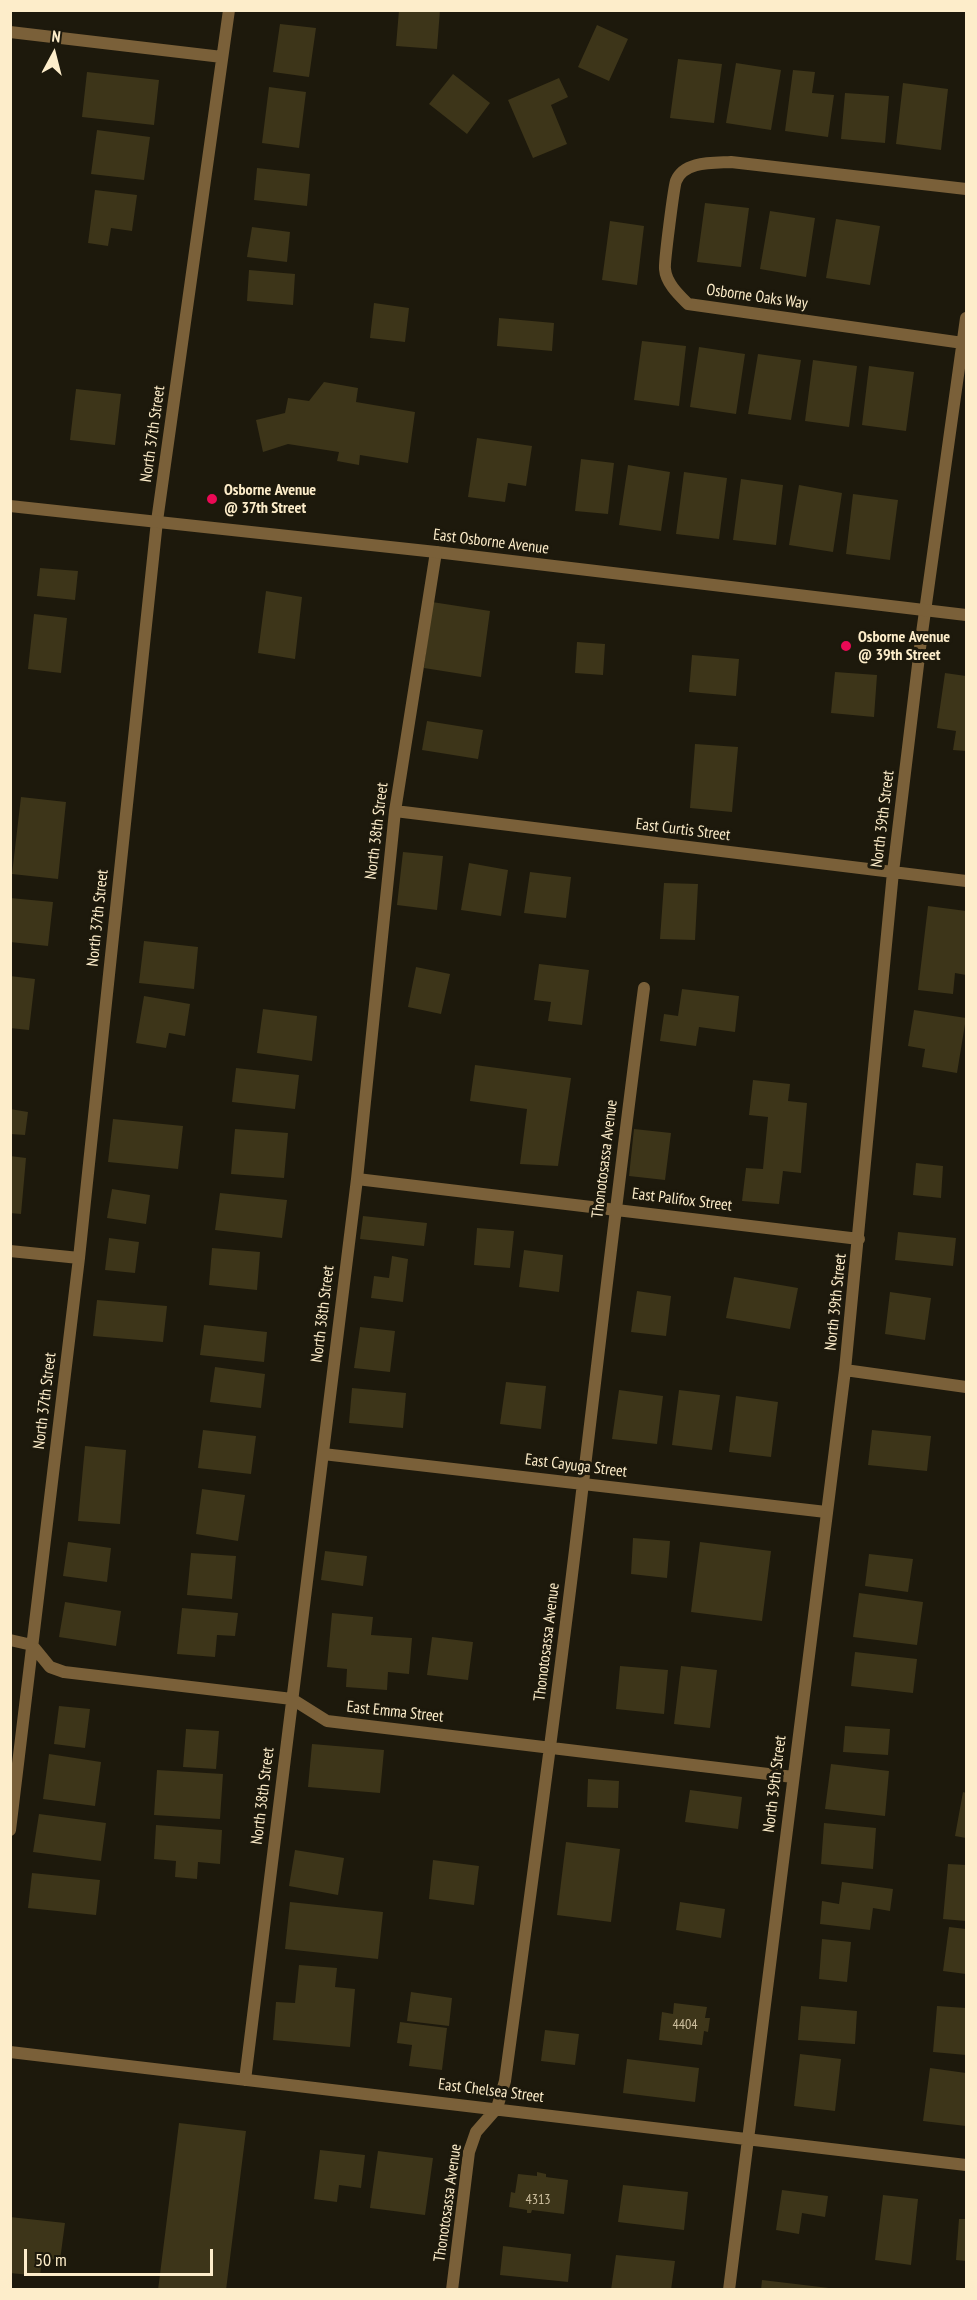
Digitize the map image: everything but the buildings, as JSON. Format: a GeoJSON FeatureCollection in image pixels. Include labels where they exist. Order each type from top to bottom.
{"type":"FeatureCollection","features":[{"type":"Feature","properties":{"kind":"street","name":"North 37th Street"},"geometry":{"type":"LineString","coordinates":[[10,1830],[79,1258],[157,521],[229,10]]}},
{"type":"Feature","properties":{"kind":"street"},"geometry":{"type":"LineString","coordinates":[[10,32],[222,57]]}},
{"type":"Feature","properties":{"kind":"street","name":"Osborne Oaks Way"},"geometry":{"type":"LineString","coordinates":[[963,343],[688,304],[675,292],[665,270],[676,180],[687,170],[702,163],[731,162],[966,189]]}},
{"type":"Feature","properties":{"kind":"street","name":"North 39th Street"},"geometry":{"type":"LineString","coordinates":[[729,2289],[845,1370],[893,872],[925,609],[966,318]]}},
{"type":"Feature","properties":{"kind":"street","name":"East Osborne Avenue"},"geometry":{"type":"LineString","coordinates":[[10,506],[436,552],[966,615]]}},
{"type":"Feature","properties":{"kind":"street","name":"North 38th Street"},"geometry":{"type":"LineString","coordinates":[[245,2080],[357,1179],[395,811],[436,552]]}},
{"type":"Feature","properties":{"kind":"street","name":"East Curtis Street"},"geometry":{"type":"LineString","coordinates":[[395,811],[966,881]]}},
{"type":"Feature","properties":{"kind":"street","name":"Thonotosassa Avenue"},"geometry":{"type":"LineString","coordinates":[[452,2289],[469,2152],[476,2132],[497,2108],[505,2081],[550,1746],[614,1209],[644,988]]}},
{"type":"Feature","properties":{"kind":"street","name":"East Palifox Street"},"geometry":{"type":"LineString","coordinates":[[357,1179],[859,1239]]}},
{"type":"Feature","properties":{"kind":"street"},"geometry":{"type":"LineString","coordinates":[[10,1251],[79,1258]]}},
{"type":"Feature","properties":{"kind":"street"},"geometry":{"type":"LineString","coordinates":[[845,1370],[966,1387]]}},
{"type":"Feature","properties":{"kind":"street","name":"East Cayuga Street"},"geometry":{"type":"LineString","coordinates":[[322,1454],[826,1512]]}},
{"type":"Feature","properties":{"kind":"street"},"geometry":{"type":"LineString","coordinates":[[10,1640],[32,1645]]}},
{"type":"Feature","properties":{"kind":"street","name":"East Emma Street"},"geometry":{"type":"LineString","coordinates":[[32,1645],[50,1667],[64,1672],[292,1699],[327,1721],[793,1777]]}},
{"type":"Feature","properties":{"kind":"street","name":"East Chelsea Street"},"geometry":{"type":"LineString","coordinates":[[10,2052],[966,2164]]}},
{"type":"Feature","properties":{"kind":"place","name":"Osborne Avenue @ 37th Street"},"geometry":{"type":"Point","coordinates":[212,499]}},
{"type":"Feature","properties":{"kind":"place","name":"Osborne Avenue @ 39th Street"},"geometry":{"type":"Point","coordinates":[846,646]}}]}
